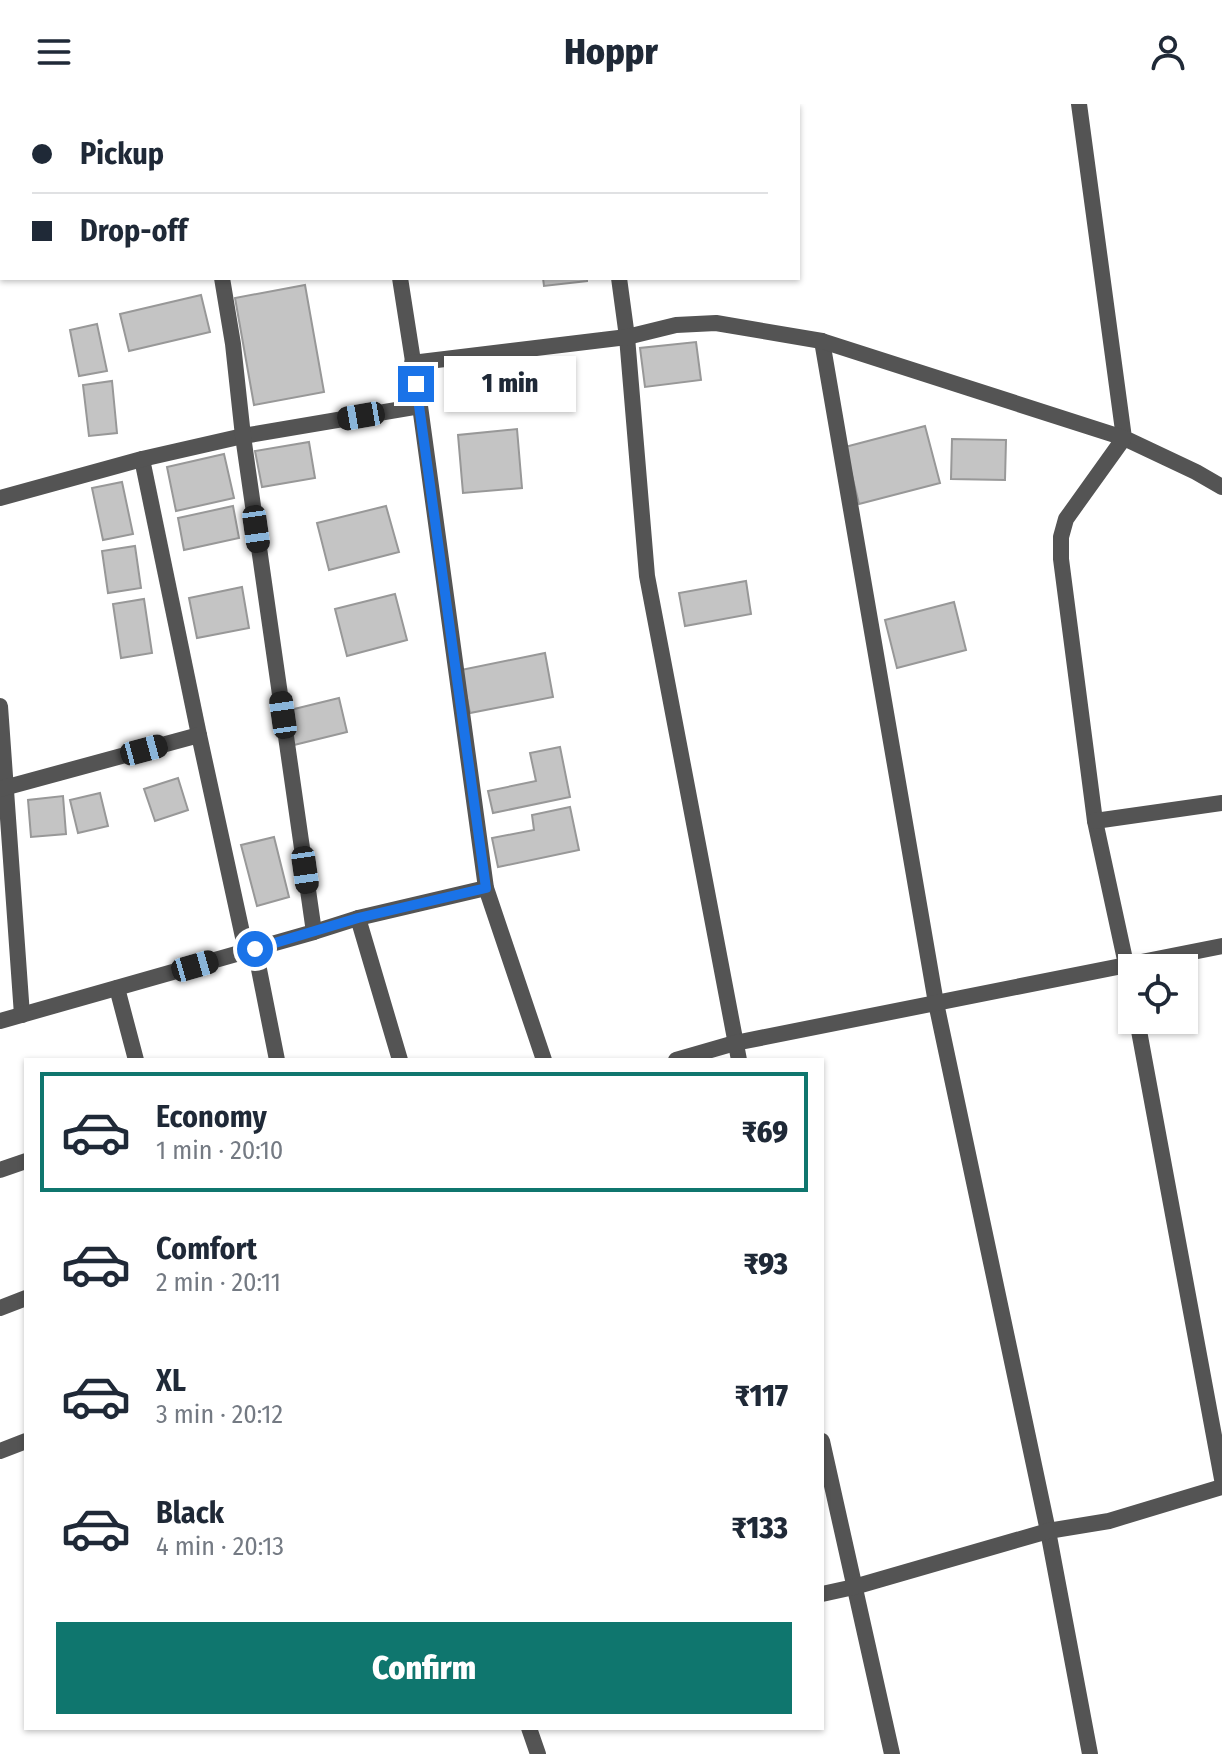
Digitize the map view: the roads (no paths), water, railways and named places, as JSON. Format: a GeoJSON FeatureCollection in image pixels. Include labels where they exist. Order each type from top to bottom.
{"type":"FeatureCollection","features":[{"type":"Feature","properties":{"kind":"street"},"geometry":{"type":"LineString","coordinates":[[1079,104],[1124,438],[1066,519],[1061,537],[1061,559],[1095,821],[1125,954]]}},
{"type":"Feature","properties":{"kind":"street"},"geometry":{"type":"LineString","coordinates":[[222,280],[314,932]]}},
{"type":"Feature","properties":{"kind":"street"},"geometry":{"type":"LineString","coordinates":[[400,280],[486,888],[543,1058]]}},
{"type":"Feature","properties":{"kind":"street"},"geometry":{"type":"LineString","coordinates":[[619,280],[647,576],[739,1058]]}},
{"type":"Feature","properties":{"kind":"street"},"geometry":{"type":"LineString","coordinates":[[412,363],[627,337],[676,325],[716,323],[822,341],[1124,438],[1222,487]]}},
{"type":"Feature","properties":{"kind":"street"},"geometry":{"type":"LineString","coordinates":[[822,341],[936,1003],[1048,1531],[1090,1754]]}},
{"type":"Feature","properties":{"kind":"street"},"geometry":{"type":"LineString","coordinates":[[0,498],[142,459],[243,436],[420,406]]}},
{"type":"Feature","properties":{"kind":"street"},"geometry":{"type":"LineString","coordinates":[[142,459],[199,735],[277,1058]]}},
{"type":"Feature","properties":{"kind":"street"},"geometry":{"type":"LineString","coordinates":[[0,706],[3,788],[22,1015]]}},
{"type":"Feature","properties":{"kind":"street"},"geometry":{"type":"LineString","coordinates":[[3,788],[199,735]]}},
{"type":"Feature","properties":{"kind":"street"},"geometry":{"type":"LineString","coordinates":[[1095,821],[1222,803]]}},
{"type":"Feature","properties":{"kind":"street"},"geometry":{"type":"LineString","coordinates":[[0,1021],[358,918],[486,888]]}},
{"type":"Feature","properties":{"kind":"street"},"geometry":{"type":"LineString","coordinates":[[358,918],[399,1058]]}},
{"type":"Feature","properties":{"kind":"street"},"geometry":{"type":"LineString","coordinates":[[1182,954],[1222,946]]}},
{"type":"Feature","properties":{"kind":"street"},"geometry":{"type":"LineString","coordinates":[[683,1058],[735,1043],[1118,967]]}},
{"type":"Feature","properties":{"kind":"street"},"geometry":{"type":"LineString","coordinates":[[117,988],[135,1058]]}},
{"type":"Feature","properties":{"kind":"street"},"geometry":{"type":"LineString","coordinates":[[1140,1034],[1222,1479]]}},
{"type":"Feature","properties":{"kind":"street"},"geometry":{"type":"LineString","coordinates":[[0,1170],[24,1162]]}},
{"type":"Feature","properties":{"kind":"street"},"geometry":{"type":"LineString","coordinates":[[0,1308],[24,1299]]}},
{"type":"Feature","properties":{"kind":"street"},"geometry":{"type":"LineString","coordinates":[[0,1451],[24,1442]]}},
{"type":"Feature","properties":{"kind":"street"},"geometry":{"type":"LineString","coordinates":[[824,1450],[892,1754]]}},
{"type":"Feature","properties":{"kind":"street"},"geometry":{"type":"LineString","coordinates":[[824,1594],[1048,1531],[1109,1521],[1222,1487]]}},
{"type":"Feature","properties":{"kind":"street"},"geometry":{"type":"LineString","coordinates":[[530,1730],[538,1754]]}}]}
